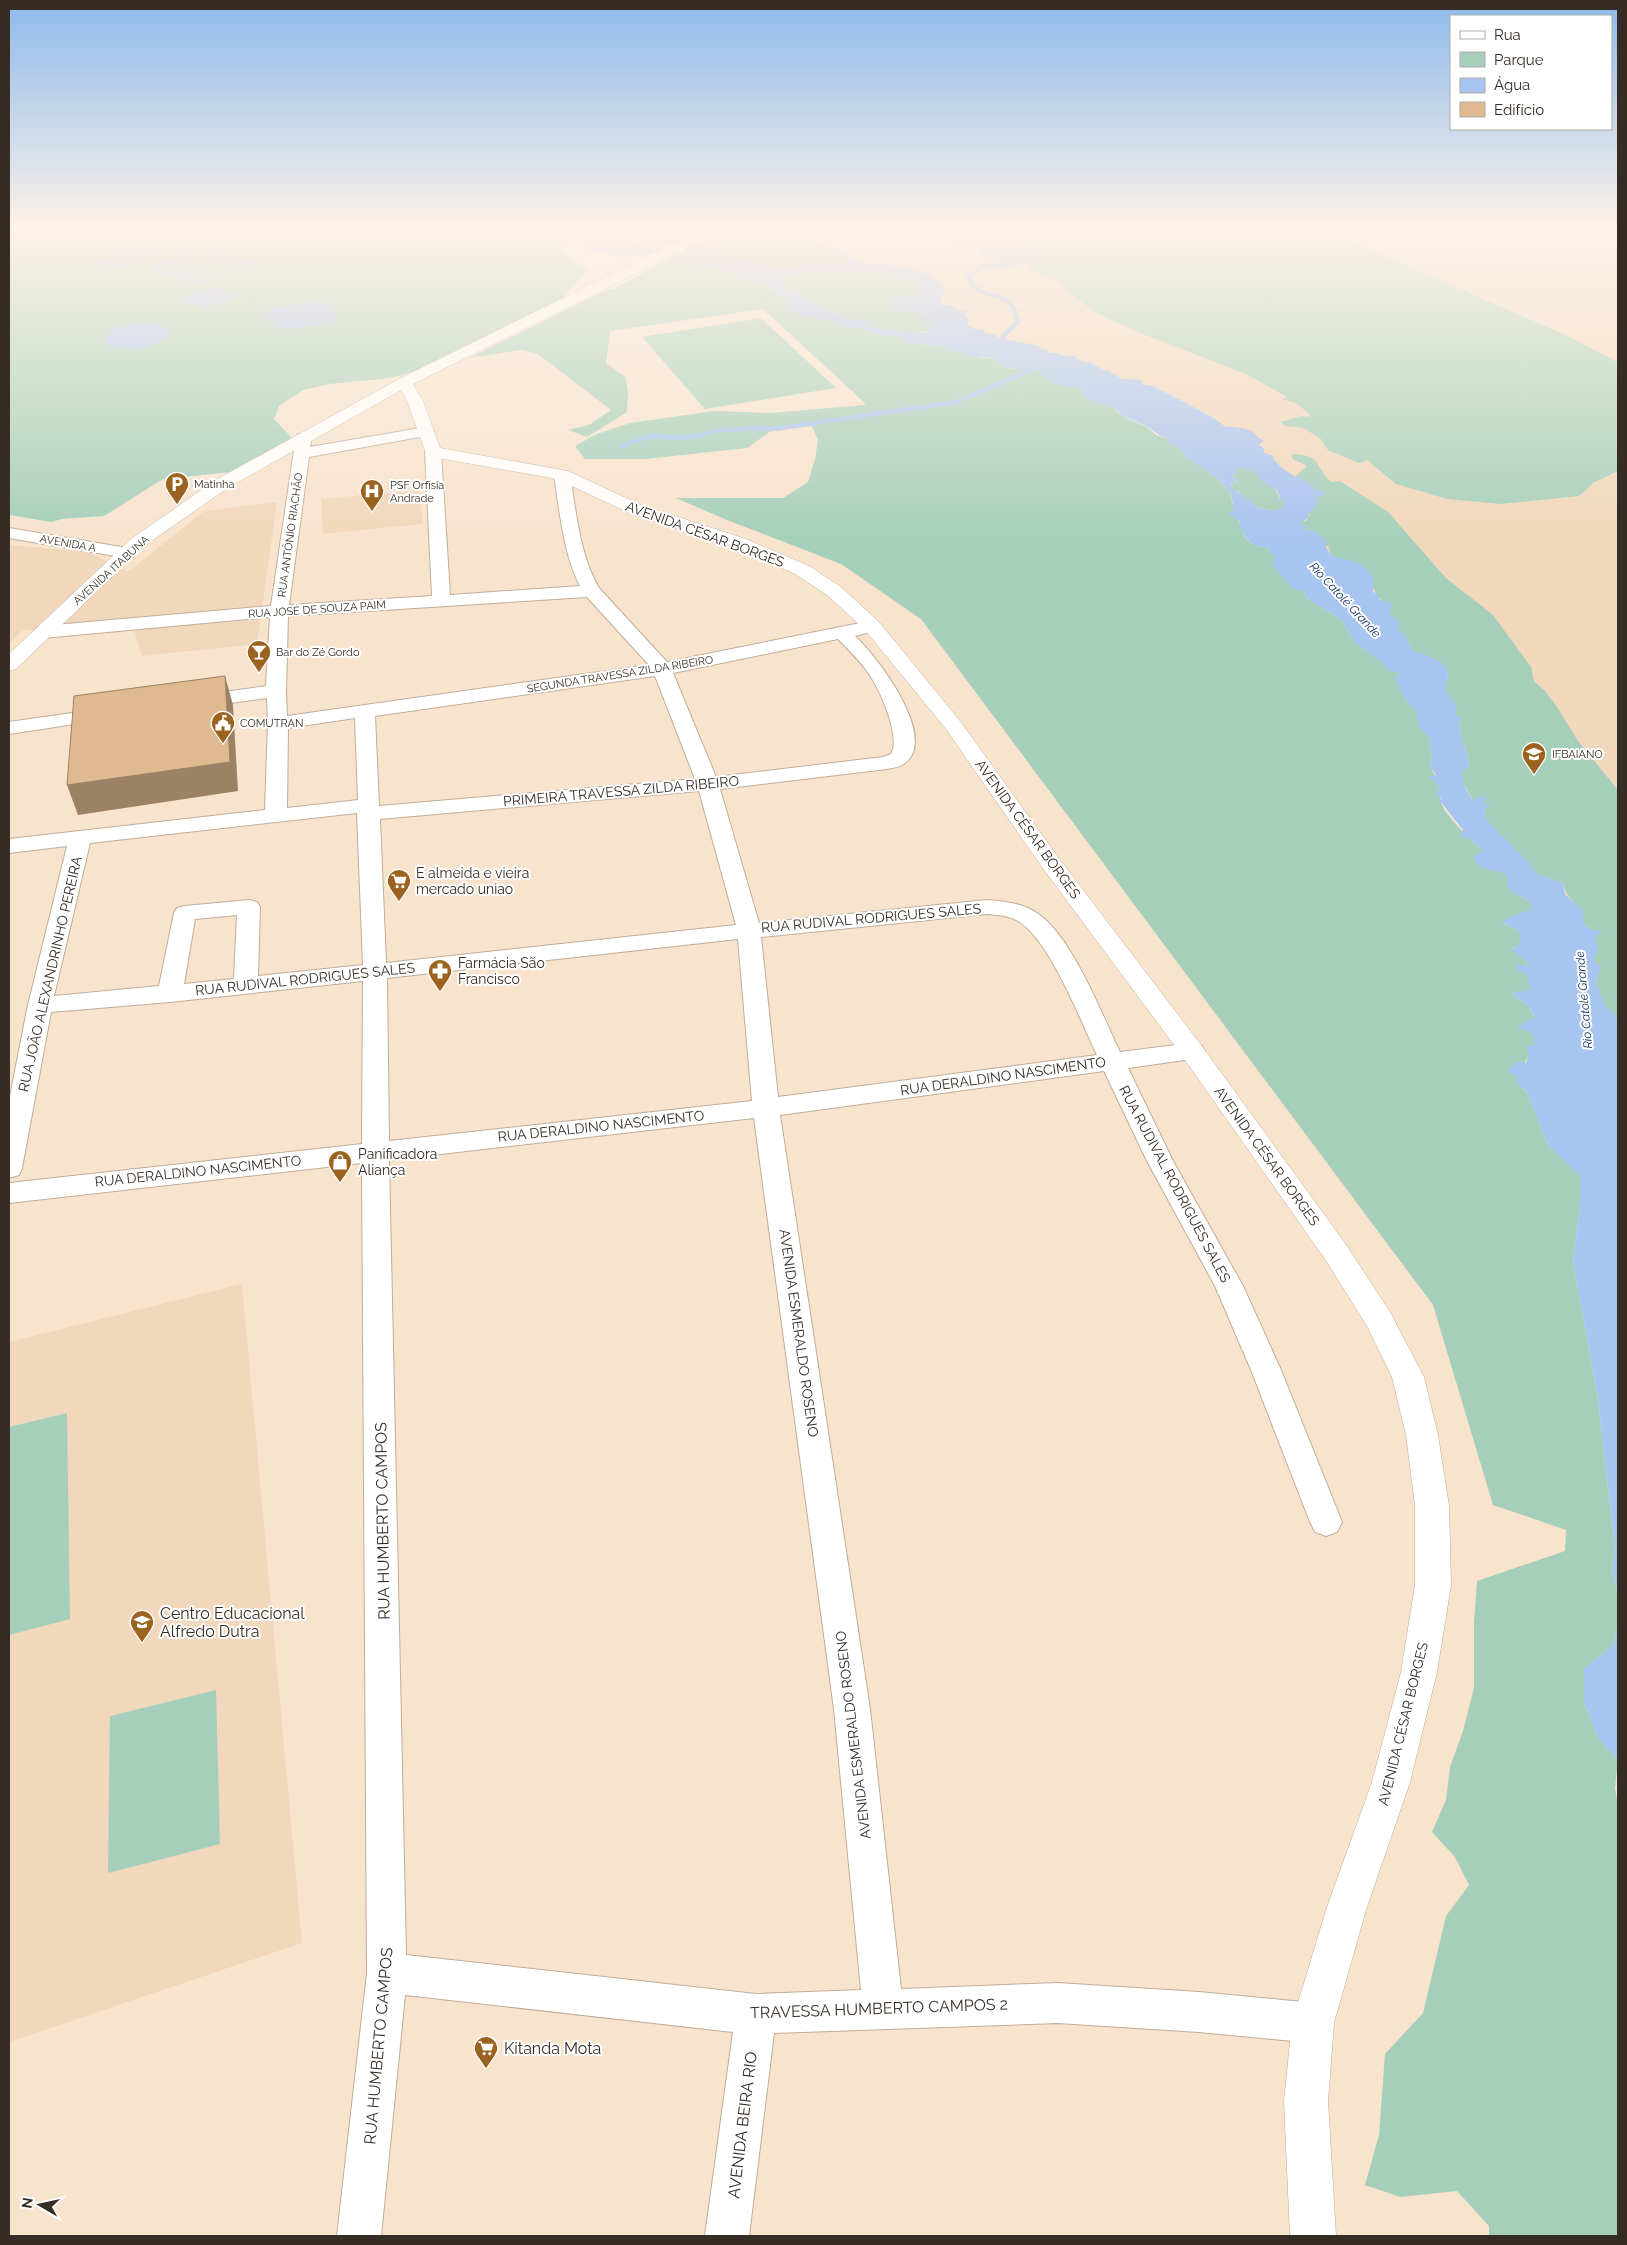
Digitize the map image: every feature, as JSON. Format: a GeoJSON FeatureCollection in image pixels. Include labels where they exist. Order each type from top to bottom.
{"type":"FeatureCollection","features":[{"type":"Feature","properties":{"kind":"street","name":"AVENIDA ITABUNA"},"geometry":{"type":"LineString","coordinates":[[9,665],[137,543],[190,504],[303,445],[404,382],[501,334]]}},
{"type":"Feature","properties":{"kind":"street"},"geometry":{"type":"LineString","coordinates":[[404,382],[415,401],[429,442],[441,601]]}},
{"type":"Feature","properties":{"kind":"street"},"geometry":{"type":"LineString","coordinates":[[303,445],[429,442]]}},
{"type":"Feature","properties":{"kind":"street","name":"AVENIDA CÉSAR BORGES"},"geometry":{"type":"LineString","coordinates":[[429,442],[562,475],[635,509],[740,543],[802,570],[834,591],[872,626],[954,725],[1050,862],[1192,1051],[1338,1254],[1378,1320],[1408,1377],[1422,1435],[1432,1506],[1434,1585],[1419,1672],[1391,1782],[1346,1910],[1313,2023],[1306,2100],[1313,2236]]}},
{"type":"Feature","properties":{"kind":"street","name":"RUA ANTÔNIO RIACHÃO"},"geometry":{"type":"LineString","coordinates":[[276,814],[278,723],[276,691],[279,611],[303,445]]}},
{"type":"Feature","properties":{"kind":"street"},"geometry":{"type":"LineString","coordinates":[[562,475],[570,530],[585,579],[592,591],[648,651],[662,670]]}},
{"type":"Feature","properties":{"kind":"street","name":"AVENIDA A"},"geometry":{"type":"LineString","coordinates":[[9,533],[127,553]]}},
{"type":"Feature","properties":{"kind":"street","name":"RUA JOSÉ DE SOUZA PAIM"},"geometry":{"type":"LineString","coordinates":[[43,632],[279,611],[592,591]]}},
{"type":"Feature","properties":{"kind":"street","name":"SEGUNDA TRAVESSA ZILDA RIBEIRO"},"geometry":{"type":"LineString","coordinates":[[278,723],[662,670],[872,626]]}},
{"type":"Feature","properties":{"kind":"street","name":"PRIMEIRA TRAVESSA ZILDA RIBEIRO"},"geometry":{"type":"LineString","coordinates":[[276,814],[708,784],[874,764],[898,758],[903,754],[906,744],[905,735],[880,677],[861,651],[842,633]]}},
{"type":"Feature","properties":{"kind":"street","name":"AVENIDA ESMERALDO ROSENO"},"geometry":{"type":"LineString","coordinates":[[662,670],[708,784],[749,930],[766,1108],[852,1709],[883,2010]]}},
{"type":"Feature","properties":{"kind":"street"},"geometry":{"type":"LineString","coordinates":[[178,704],[276,691]]}},
{"type":"Feature","properties":{"kind":"street","name":"RUA HUMBERTO CAMPOS"},"geometry":{"type":"LineString","coordinates":[[359,2236],[388,1973],[374,973],[365,711]]}},
{"type":"Feature","properties":{"kind":"street"},"geometry":{"type":"LineString","coordinates":[[9,728],[122,712]]}},
{"type":"Feature","properties":{"kind":"street"},"geometry":{"type":"LineString","coordinates":[[9,846],[276,814]]}},
{"type":"Feature","properties":{"kind":"street","name":"RUA JOÃO ALEXANDRINHO PEREIRA"},"geometry":{"type":"LineString","coordinates":[[9,1168],[40,1005],[80,839]]}},
{"type":"Feature","properties":{"kind":"street"},"geometry":{"type":"LineString","coordinates":[[170,994],[185,913],[250,907],[246,984]]}},
{"type":"Feature","properties":{"kind":"street","name":"RUA RUDIVAL RODRIGUES SALES"},"geometry":{"type":"LineString","coordinates":[[40,1005],[374,973],[749,930],[988,907],[1023,914],[1048,935],[1072,978],[1110,1061],[1160,1161],[1229,1286],[1266,1370],[1326,1522]]}},
{"type":"Feature","properties":{"kind":"street","name":"RUA DERALDINO NASCIMENTO"},"geometry":{"type":"LineString","coordinates":[[9,1193],[766,1108],[1192,1051]]}},
{"type":"Feature","properties":{"kind":"street","name":"TRAVESSA HUMBERTO CAMPOS 2"},"geometry":{"type":"LineString","coordinates":[[388,1973],[756,2014],[1058,2003],[1199,2012],[1313,2023]]}},
{"type":"Feature","properties":{"kind":"street","name":"AVENIDA BEIRA RIO"},"geometry":{"type":"LineString","coordinates":[[728,2236],[756,2014]]}},
{"type":"Feature","properties":{"kind":"shaded area","name":"IFBAIANO"},"geometry":{"type":"Polygon","coordinates":[[[937,334],[1618,334],[1618,1271],[1460,804],[1311,565],[1246,443],[937,334]]]}},
{"type":"Feature","properties":{"kind":"shaded area","name":"PSF Orfísia Andrade"},"geometry":{"type":"Polygon","coordinates":[[[419,490],[423,524],[323,534],[321,499],[419,490]]]}},
{"type":"Feature","properties":{"kind":"shaded area"},"geometry":{"type":"Polygon","coordinates":[[[277,502],[257,644],[142,656],[134,630],[23,630],[9,644],[9,545],[88,552],[128,572],[204,511],[277,502]]]}},
{"type":"Feature","properties":{"kind":"shaded area","name":"Centro Educacional Alfredo Dutra"},"geometry":{"type":"Polygon","coordinates":[[[242,1284],[302,1943],[9,2042],[9,1342],[242,1284]]]}},
{"type":"Feature","properties":{"kind":"green space"},"geometry":{"type":"Polygon","coordinates":[[[9,334],[499,334],[431,367],[391,378],[329,384],[303,390],[279,406],[274,419],[294,440],[242,471],[163,479],[104,516],[62,519],[51,522],[9,515],[9,334]]]}},
{"type":"Feature","properties":{"kind":"green space"},"geometry":{"type":"Polygon","coordinates":[[[518,334],[610,334],[606,363],[626,377],[627,412],[587,437],[568,430],[589,425],[611,410],[538,354],[522,350],[469,358],[518,334]]]}},
{"type":"Feature","properties":{"kind":"green space"},"geometry":{"type":"Polygon","coordinates":[[[662,334],[778,334],[836,388],[705,409],[642,337],[662,334]]]}},
{"type":"Feature","properties":{"kind":"green space"},"geometry":{"type":"Polygon","coordinates":[[[790,334],[876,334],[898,336],[907,342],[944,347],[952,351],[965,352],[983,358],[995,358],[1011,369],[1020,368],[1039,372],[1055,383],[1079,388],[1095,403],[1114,407],[1117,412],[1128,419],[1147,427],[1156,435],[1167,438],[1178,446],[1187,458],[1216,477],[1230,493],[1243,533],[1248,541],[1257,546],[1270,548],[1268,553],[1276,554],[1277,569],[1284,578],[1304,591],[1308,599],[1342,620],[1356,644],[1397,672],[1400,677],[1395,677],[1408,704],[1416,711],[1419,726],[1430,739],[1432,758],[1430,766],[1436,779],[1443,808],[1484,852],[1480,867],[1506,874],[1519,896],[1532,903],[1531,909],[1509,918],[1503,923],[1519,931],[1522,941],[1518,946],[1512,948],[1528,963],[1526,967],[1530,990],[1514,993],[1515,997],[1526,1003],[1535,1018],[1517,1027],[1532,1033],[1536,1044],[1517,1076],[1520,1086],[1527,1092],[1548,1145],[1580,1176],[1580,1205],[1573,1262],[1597,1392],[1615,1547],[1612,1570],[1618,1591],[1618,1626],[1613,1645],[1584,1669],[1584,1703],[1599,1739],[1618,1760],[1615,1788],[1618,1806],[1618,2236],[1489,2236],[1489,2226],[1457,2191],[1400,2197],[1365,2185],[1379,2135],[1385,2054],[1423,2013],[1446,1916],[1469,1885],[1455,1857],[1432,1832],[1446,1800],[1450,1767],[1463,1731],[1474,1688],[1474,1623],[1477,1581],[1565,1551],[1566,1530],[1493,1505],[1433,1305],[921,619],[841,564],[676,498],[783,498],[808,482],[818,440],[812,426],[771,431],[747,448],[645,459],[585,459],[575,446],[597,434],[630,423],[714,411],[772,413],[864,405],[865,403],[790,334]]]}},
{"type":"Feature","properties":{"kind":"green space"},"geometry":{"type":"Polygon","coordinates":[[[1142,334],[1563,334],[1618,362],[1618,471],[1593,483],[1579,496],[1501,504],[1447,499],[1396,484],[1367,460],[1359,463],[1328,450],[1320,438],[1303,428],[1286,426],[1280,422],[1302,416],[1308,417],[1310,414],[1295,403],[1282,399],[1287,397],[1246,374],[1142,334]]]}},
{"type":"Feature","properties":{"kind":"green space"},"geometry":{"type":"Polygon","coordinates":[[[1291,454],[1308,456],[1316,462],[1331,482],[1340,481],[1388,512],[1446,578],[1493,615],[1531,667],[1534,681],[1546,692],[1578,741],[1618,790],[1618,1027],[1614,1013],[1605,1006],[1596,981],[1601,967],[1593,960],[1595,931],[1584,925],[1582,913],[1565,890],[1563,883],[1537,874],[1527,861],[1487,821],[1484,811],[1490,805],[1486,806],[1483,803],[1486,798],[1473,800],[1462,781],[1462,771],[1469,766],[1459,726],[1460,720],[1464,720],[1457,716],[1455,710],[1457,707],[1445,690],[1448,677],[1447,670],[1444,665],[1434,659],[1413,651],[1405,636],[1395,626],[1399,624],[1389,612],[1391,607],[1377,595],[1365,570],[1332,556],[1328,547],[1333,547],[1325,546],[1326,540],[1299,524],[1300,521],[1306,521],[1310,515],[1308,512],[1315,500],[1325,493],[1295,477],[1307,466],[1293,459],[1291,454]]]}},
{"type":"Feature","properties":{"kind":"green space"},"geometry":{"type":"Polygon","coordinates":[[[1239,468],[1251,469],[1264,478],[1273,487],[1280,500],[1285,501],[1285,505],[1276,511],[1258,508],[1251,501],[1242,498],[1240,492],[1233,490],[1231,483],[1238,481],[1232,477],[1239,468]]]}},
{"type":"Feature","properties":{"kind":"green space"},"geometry":{"type":"Polygon","coordinates":[[[67,1413],[70,1619],[9,1635],[9,1427],[67,1413]]]}},
{"type":"Feature","properties":{"kind":"green space"},"geometry":{"type":"Polygon","coordinates":[[[216,1690],[220,1844],[108,1873],[110,1716],[216,1690]]]}},
{"type":"Feature","properties":{"kind":"water"},"geometry":{"type":"Polygon","coordinates":[[[107,334],[170,335],[149,347],[125,349],[108,347],[105,340],[107,334]]]}},
{"type":"Feature","properties":{"kind":"water","name":"Rio Catolé Grande"},"geometry":{"type":"Polygon","coordinates":[[[876,334],[994,334],[998,338],[1040,346],[1039,348],[1047,350],[1049,353],[1076,356],[1075,358],[1086,363],[1088,361],[1103,370],[1110,370],[1122,379],[1141,380],[1143,382],[1140,384],[1153,386],[1212,417],[1226,427],[1251,431],[1264,440],[1259,445],[1264,449],[1264,453],[1275,456],[1272,457],[1285,470],[1315,486],[1313,488],[1325,493],[1316,500],[1318,503],[1309,512],[1309,517],[1299,524],[1305,526],[1306,530],[1314,531],[1326,540],[1325,546],[1332,556],[1358,563],[1369,571],[1368,573],[1373,578],[1373,592],[1378,594],[1380,600],[1392,604],[1389,612],[1400,625],[1396,626],[1405,636],[1413,651],[1434,658],[1444,665],[1447,670],[1448,677],[1445,690],[1457,707],[1455,710],[1457,716],[1464,720],[1460,720],[1459,726],[1469,766],[1462,772],[1462,776],[1468,793],[1473,800],[1483,796],[1486,798],[1483,803],[1486,806],[1491,805],[1484,811],[1487,821],[1527,861],[1537,874],[1563,883],[1565,894],[1582,910],[1585,926],[1595,931],[1601,931],[1595,940],[1598,949],[1593,960],[1601,967],[1596,981],[1605,1006],[1614,1013],[1618,1027],[1618,1591],[1612,1570],[1615,1547],[1597,1392],[1573,1262],[1580,1205],[1580,1176],[1548,1145],[1527,1092],[1518,1084],[1517,1076],[1507,1071],[1516,1062],[1526,1063],[1529,1053],[1526,1047],[1535,1044],[1532,1033],[1516,1027],[1535,1017],[1526,1003],[1515,997],[1514,992],[1530,990],[1527,974],[1515,969],[1519,964],[1526,967],[1528,963],[1511,949],[1518,946],[1521,941],[1519,931],[1502,922],[1531,909],[1532,903],[1509,890],[1506,874],[1480,867],[1474,859],[1475,855],[1484,852],[1469,838],[1462,838],[1461,833],[1463,830],[1440,801],[1441,799],[1436,793],[1439,791],[1436,781],[1431,780],[1429,777],[1436,775],[1430,766],[1432,758],[1430,739],[1419,726],[1416,711],[1408,704],[1394,677],[1400,677],[1397,672],[1387,670],[1381,661],[1356,644],[1342,620],[1308,599],[1304,591],[1293,589],[1273,565],[1276,554],[1268,554],[1270,548],[1258,546],[1250,542],[1239,524],[1240,521],[1229,514],[1234,508],[1230,493],[1216,477],[1187,458],[1178,446],[1167,443],[1167,438],[1124,416],[1114,407],[1095,403],[1082,395],[1082,390],[1079,388],[1055,383],[1039,372],[1009,368],[999,363],[995,358],[967,356],[965,352],[906,342],[898,336],[876,334]],[[1239,468],[1232,477],[1239,480],[1231,483],[1233,489],[1258,508],[1276,511],[1285,505],[1284,501],[1277,500],[1280,497],[1277,491],[1262,481],[1254,471],[1239,468]]]}},
{"type":"Feature","properties":{"kind":"water"},"geometry":{"type":"Polygon","coordinates":[[[1618,1626],[1618,1760],[1599,1739],[1584,1703],[1584,1669],[1613,1645],[1618,1626]]]}},
{"type":"Feature","properties":{"kind":"building","name":"COMUTRAN"},"geometry":{"type":"Polygon","coordinates":[[[225,676],[230,762],[67,785],[74,696],[225,676]]]}},
{"type":"Feature","properties":{"kind":"waterway"},"geometry":{"type":"LineString","coordinates":[[998,345],[1005,334]]}},
{"type":"Feature","properties":{"kind":"waterway"},"geometry":{"type":"LineString","coordinates":[[621,447],[637,440],[655,436],[674,438],[700,436],[713,431],[755,428],[774,429],[956,402],[1040,366]]}},
{"type":"Feature","properties":{"kind":"place","name":"Matinha"},"geometry":{"type":"Point","coordinates":[177,505]}},
{"type":"Feature","properties":{"kind":"place","name":"PSF Orfísia Andrade"},"geometry":{"type":"Point","coordinates":[372,512]}},
{"type":"Feature","properties":{"kind":"place","name":"Bar do Zé Gordo"},"geometry":{"type":"Point","coordinates":[259,673]}},
{"type":"Feature","properties":{"kind":"place","name":"COMUTRAN"},"geometry":{"type":"Point","coordinates":[223,744]}},
{"type":"Feature","properties":{"kind":"place","name":"IFBAIANO"},"geometry":{"type":"Point","coordinates":[1534,775]}},
{"type":"Feature","properties":{"kind":"place","name":"E almeida e vieira mercado uniao"},"geometry":{"type":"Point","coordinates":[399,902]}},
{"type":"Feature","properties":{"kind":"place","name":"Farmácia São Francisco"},"geometry":{"type":"Point","coordinates":[440,992]}},
{"type":"Feature","properties":{"kind":"place","name":"Panificadora Aliança"},"geometry":{"type":"Point","coordinates":[340,1183]}},
{"type":"Feature","properties":{"kind":"place","name":"Centro Educacional Alfredo Dutra"},"geometry":{"type":"Point","coordinates":[142,1643]}},
{"type":"Feature","properties":{"kind":"place","name":"Kitanda Mota"},"geometry":{"type":"Point","coordinates":[486,2069]}}]}
